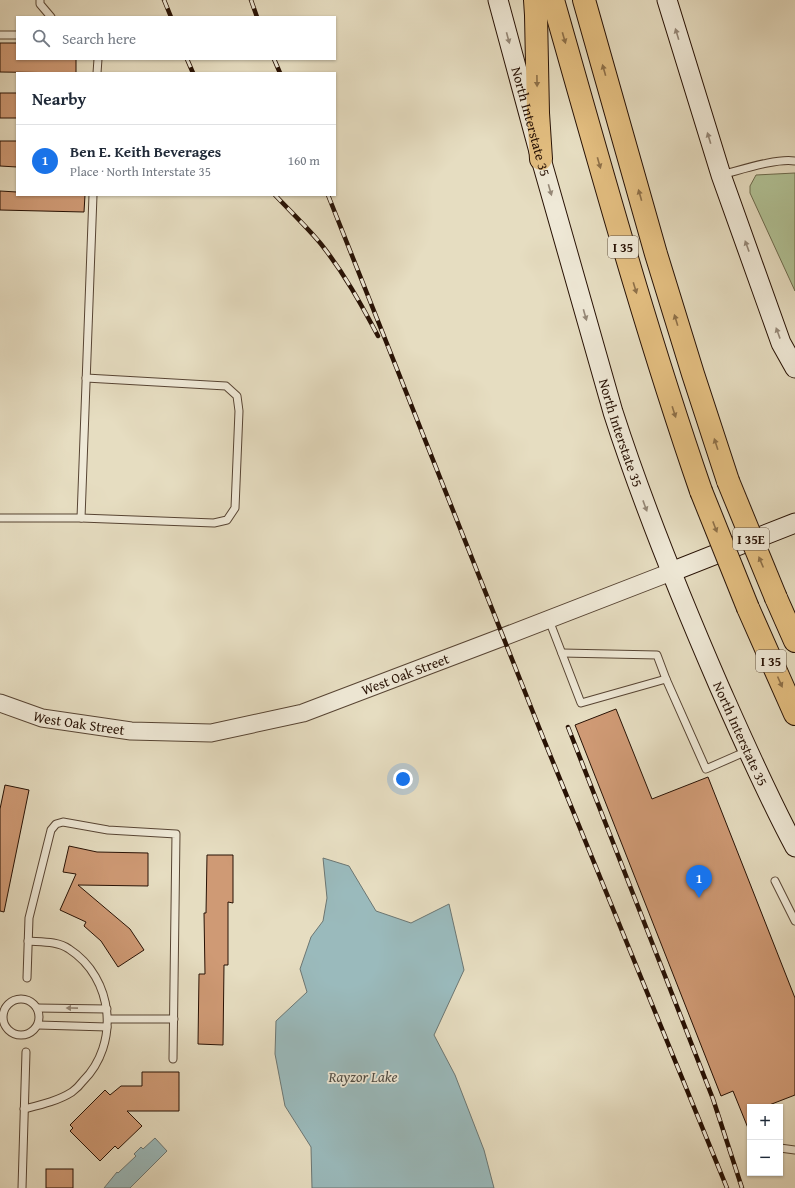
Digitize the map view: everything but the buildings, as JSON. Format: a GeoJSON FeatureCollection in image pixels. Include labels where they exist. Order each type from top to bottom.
{"type":"FeatureCollection","features":[{"type":"Feature","properties":{"kind":"highway"},"geometry":{"type":"LineString","coordinates":[[535,0],[538,113],[541,159]]}},
{"type":"Feature","properties":{"kind":"highway","name":"I 35"},"geometry":{"type":"LineString","coordinates":[[553,0],[649,334],[701,491],[748,608],[795,714]]}},
{"type":"Feature","properties":{"kind":"highway","name":"I 35E"},"geometry":{"type":"LineString","coordinates":[[584,0],[658,261],[692,374],[728,481],[795,641]]}},
{"type":"Feature","properties":{"kind":"main road","name":"North Interstate 35"},"geometry":{"type":"LineString","coordinates":[[498,0],[541,159],[613,412],[648,512],[701,644],[748,750],[795,847]]}},
{"type":"Feature","properties":{"kind":"main road"},"geometry":{"type":"LineString","coordinates":[[667,0],[721,175],[781,343],[795,368]]}},
{"type":"Feature","properties":{"kind":"main road","name":"West Oak Street"},"geometry":{"type":"LineString","coordinates":[[671,572],[795,523]]}},
{"type":"Feature","properties":{"kind":"street","name":"West Oak Street"},"geometry":{"type":"LineString","coordinates":[[0,703],[42,718],[117,729],[132,731],[211,733],[303,713],[671,572]]}},
{"type":"Feature","properties":{"kind":"lane"},"geometry":{"type":"LineString","coordinates":[[40,0],[40,4],[50,16]]}},
{"type":"Feature","properties":{"kind":"lane"},"geometry":{"type":"LineString","coordinates":[[0,35],[16,35]]}},
{"type":"Feature","properties":{"kind":"lane"},"geometry":{"type":"LineString","coordinates":[[97,72],[98,60]]}},
{"type":"Feature","properties":{"kind":"lane"},"geometry":{"type":"LineString","coordinates":[[721,175],[750,167],[787,160],[795,161]]}},
{"type":"Feature","properties":{"kind":"lane"},"geometry":{"type":"LineString","coordinates":[[81,518],[93,196]]}},
{"type":"Feature","properties":{"kind":"lane"},"geometry":{"type":"LineString","coordinates":[[0,518],[81,518],[214,524],[227,520],[235,508],[239,411],[237,396],[226,386],[86,378]]}},
{"type":"Feature","properties":{"kind":"lane"},"geometry":{"type":"LineString","coordinates":[[549,620],[581,703],[666,679]]}},
{"type":"Feature","properties":{"kind":"lane"},"geometry":{"type":"LineString","coordinates":[[562,653],[657,655],[666,679],[706,769],[748,750]]}},
{"type":"Feature","properties":{"kind":"lane"},"geometry":{"type":"LineString","coordinates":[[27,978],[29,918],[51,830],[56,824],[63,822],[108,830],[176,834],[173,1059]]}},
{"type":"Feature","properties":{"kind":"lane"},"geometry":{"type":"LineString","coordinates":[[775,881],[795,921]]}},
{"type":"Feature","properties":{"kind":"lane"},"geometry":{"type":"LineString","coordinates":[[24,1109],[49,1102],[73,1092],[90,1074],[102,1056],[108,1019],[104,998],[95,976],[84,962],[68,948],[53,943],[28,940]]}},
{"type":"Feature","properties":{"kind":"lane"},"geometry":{"type":"LineString","coordinates":[[25,999],[30,1001],[37,1008],[40,1016],[38,1025],[32,1033],[22,1036],[12,1033],[2,1025],[3,1006],[14,1000],[25,999]]}},
{"type":"Feature","properties":{"kind":"lane"},"geometry":{"type":"LineString","coordinates":[[37,1008],[107,1009]]}},
{"type":"Feature","properties":{"kind":"lane"},"geometry":{"type":"LineString","coordinates":[[108,1019],[174,1019]]}},
{"type":"Feature","properties":{"kind":"lane"},"geometry":{"type":"LineString","coordinates":[[38,1025],[107,1027]]}},
{"type":"Feature","properties":{"kind":"lane"},"geometry":{"type":"LineString","coordinates":[[22,1188],[26,1052]]}},
{"type":"Feature","properties":{"kind":"lane"},"geometry":{"type":"LineString","coordinates":[[783,1148],[795,1150]]}},
{"type":"Feature","properties":{"kind":"green space"},"geometry":{"type":"Polygon","coordinates":[[[795,173],[795,291],[750,193],[750,186],[756,175],[795,173]]]}},
{"type":"Feature","properties":{"kind":"water","name":"Rayzor Lake"},"geometry":{"type":"Polygon","coordinates":[[[323,858],[349,866],[376,911],[411,923],[449,904],[464,970],[434,1035],[455,1075],[484,1150],[494,1188],[312,1188],[311,1147],[285,1106],[275,1054],[276,1021],[307,992],[300,969],[311,937],[323,921],[327,898],[323,858]]]}},
{"type":"Feature","properties":{"kind":"water"},"geometry":{"type":"Polygon","coordinates":[[[155,1138],[167,1151],[130,1188],[104,1188],[117,1172],[118,1173],[136,1156],[134,1154],[141,1147],[143,1149],[155,1138]]]}},
{"type":"Feature","properties":{"kind":"railway"},"geometry":{"type":"LineString","coordinates":[[164,0],[171,16]]}},
{"type":"Feature","properties":{"kind":"railway"},"geometry":{"type":"LineString","coordinates":[[251,0],[257,16]]}},
{"type":"Feature","properties":{"kind":"railway"},"geometry":{"type":"LineString","coordinates":[[187,60],[193,72]]}},
{"type":"Feature","properties":{"kind":"railway"},"geometry":{"type":"LineString","coordinates":[[274,60],[280,72]]}},
{"type":"Feature","properties":{"kind":"railway"},"geometry":{"type":"LineString","coordinates":[[276,196],[321,244],[352,289],[378,336]]}},
{"type":"Feature","properties":{"kind":"railway"},"geometry":{"type":"LineString","coordinates":[[328,196],[544,740],[727,1188]]}},
{"type":"Feature","properties":{"kind":"railway"},"geometry":{"type":"LineString","coordinates":[[568,727],[713,1099],[742,1188]]}},
{"type":"Feature","properties":{"kind":"place","name":"Ben E. Keith Beverages"},"geometry":{"type":"Point","coordinates":[699,898]}}]}
